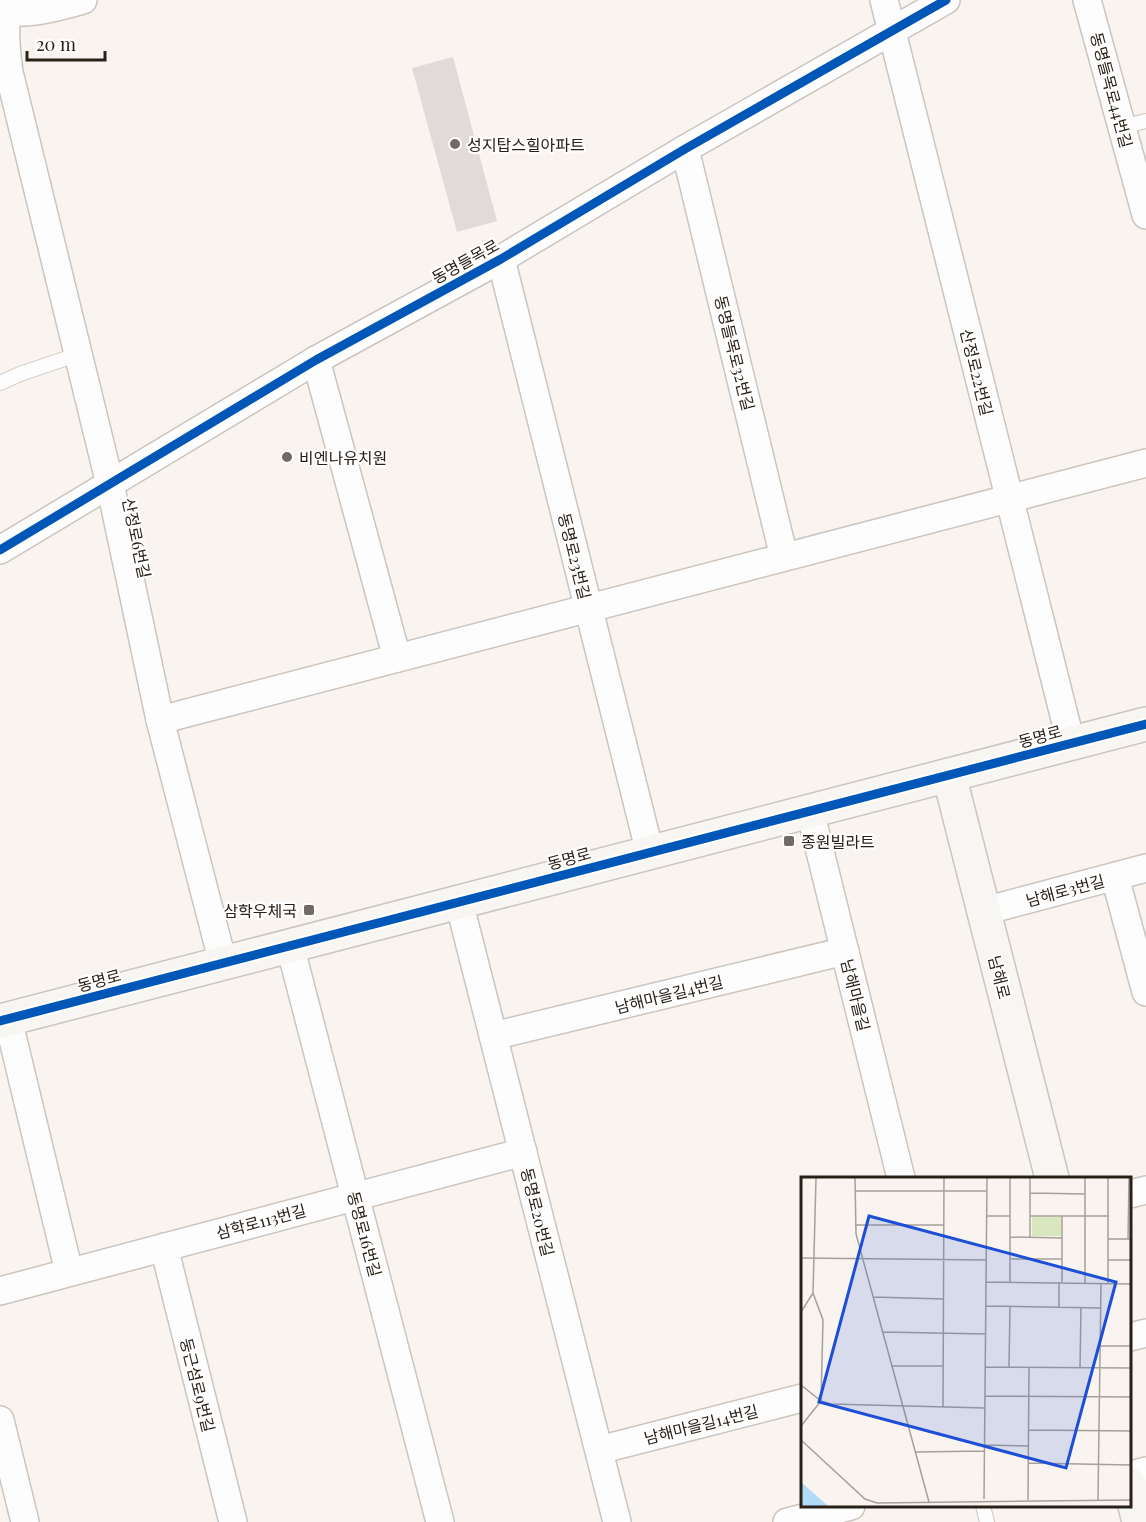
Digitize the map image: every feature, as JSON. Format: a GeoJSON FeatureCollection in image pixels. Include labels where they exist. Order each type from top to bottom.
{"type":"FeatureCollection","features":[{"type":"Feature","properties":{"kind":"street"},"geometry":{"type":"LineString","coordinates":[[6,7],[49,9],[83,0]]}},
{"type":"Feature","properties":{"kind":"street","name":"산정로22번길"},"geometry":{"type":"LineString","coordinates":[[884,0],[1071,743]]}},
{"type":"Feature","properties":{"kind":"street","name":"동명들목로"},"geometry":{"type":"LineString","coordinates":[[0,550],[316,360],[501,259],[685,149],[946,0]]}},
{"type":"Feature","properties":{"kind":"street","name":"동명들목로44번길"},"geometry":{"type":"LineString","coordinates":[[1087,0],[1134,124],[1146,215]]}},
{"type":"Feature","properties":{"kind":"street","name":"산정로6번길"},"geometry":{"type":"LineString","coordinates":[[6,7],[6,52],[9,72],[110,484],[160,720],[223,963]]}},
{"type":"Feature","properties":{"kind":"street","name":"동명들목로32번길"},"geometry":{"type":"LineString","coordinates":[[685,149],[784,557]]}},
{"type":"Feature","properties":{"kind":"street","name":"동명로23번길"},"geometry":{"type":"LineString","coordinates":[[501,259],[650,853]]}},
{"type":"Feature","properties":{"kind":"street"},"geometry":{"type":"LineString","coordinates":[[316,360],[397,658]]}},
{"type":"Feature","properties":{"kind":"street"},"geometry":{"type":"LineString","coordinates":[[160,720],[1146,463]]}},
{"type":"Feature","properties":{"kind":"street","name":"동명로"},"geometry":{"type":"LineString","coordinates":[[4,1020],[1146,724]]}},
{"type":"Feature","properties":{"kind":"street","name":"남해로"},"geometry":{"type":"LineString","coordinates":[[949,775],[1051,1177]]}},
{"type":"Feature","properties":{"kind":"street","name":"남해마을길"},"geometry":{"type":"LineString","coordinates":[[810,811],[901,1177]]}},
{"type":"Feature","properties":{"kind":"street","name":"남해로3번길"},"geometry":{"type":"LineString","coordinates":[[984,911],[1146,868]]}},
{"type":"Feature","properties":{"kind":"street"},"geometry":{"type":"LineString","coordinates":[[1114,877],[1146,992]]}},
{"type":"Feature","properties":{"kind":"street","name":"동명로20번길"},"geometry":{"type":"LineString","coordinates":[[459,902],[617,1522]]}},
{"type":"Feature","properties":{"kind":"street","name":"동명로16번길"},"geometry":{"type":"LineString","coordinates":[[290,946],[440,1522]]}},
{"type":"Feature","properties":{"kind":"street","name":"남해마을길4번길"},"geometry":{"type":"LineString","coordinates":[[493,1036],[845,951]]}},
{"type":"Feature","properties":{"kind":"street"},"geometry":{"type":"LineString","coordinates":[[4,1020],[69,1272]]}},
{"type":"Feature","properties":{"kind":"street","name":"삼학로113번길"},"geometry":{"type":"LineString","coordinates":[[0,1291],[523,1152]]}},
{"type":"Feature","properties":{"kind":"street"},"geometry":{"type":"LineString","coordinates":[[1131,1194],[1146,1190]]}},
{"type":"Feature","properties":{"kind":"street","name":"둥근섬로9번길"},"geometry":{"type":"LineString","coordinates":[[164,1247],[233,1522]]}},
{"type":"Feature","properties":{"kind":"street"},"geometry":{"type":"LineString","coordinates":[[1131,1337],[1146,1333]]}},
{"type":"Feature","properties":{"kind":"street","name":"남해마을길14번길"},"geometry":{"type":"LineString","coordinates":[[599,1450],[801,1398]]}},
{"type":"Feature","properties":{"kind":"street"},"geometry":{"type":"LineString","coordinates":[[0,1420],[25,1522]]}},
{"type":"Feature","properties":{"kind":"street"},"geometry":{"type":"LineString","coordinates":[[1131,1475],[1146,1471]]}},
{"type":"Feature","properties":{"kind":"street"},"geometry":{"type":"LineString","coordinates":[[1131,1489],[1139,1522]]}},
{"type":"Feature","properties":{"kind":"street"},"geometry":{"type":"LineString","coordinates":[[787,1522],[847,1507]]}},
{"type":"Feature","properties":{"kind":"lane"},"geometry":{"type":"LineString","coordinates":[[0,383],[79,354]]}},
{"type":"Feature","properties":{"kind":"lane"},"geometry":{"type":"LineString","coordinates":[[983,1507],[987,1522]]}},
{"type":"Feature","properties":{"kind":"building","name":"성지탑스힐아파트"},"geometry":{"type":"Polygon","coordinates":[[[453,57],[497,221],[457,232],[412,68],[453,57]]]}},
{"type":"Feature","properties":{"kind":"cycle path"},"geometry":{"type":"LineString","coordinates":[[0,550],[316,360],[501,259],[685,149],[946,0]]}},
{"type":"Feature","properties":{"kind":"cycle path"},"geometry":{"type":"LineString","coordinates":[[0,1021],[1146,724]]}},
{"type":"Feature","properties":{"kind":"place","name":"성지탑스힐아파트"},"geometry":{"type":"Point","coordinates":[455,144]}},
{"type":"Feature","properties":{"kind":"place","name":"비엔나유치원"},"geometry":{"type":"Point","coordinates":[287,457]}},
{"type":"Feature","properties":{"kind":"place","name":"종원빌라트"},"geometry":{"type":"Point","coordinates":[789,841]}},
{"type":"Feature","properties":{"kind":"place","name":"삼학우체국"},"geometry":{"type":"Point","coordinates":[309,910]}}]}
